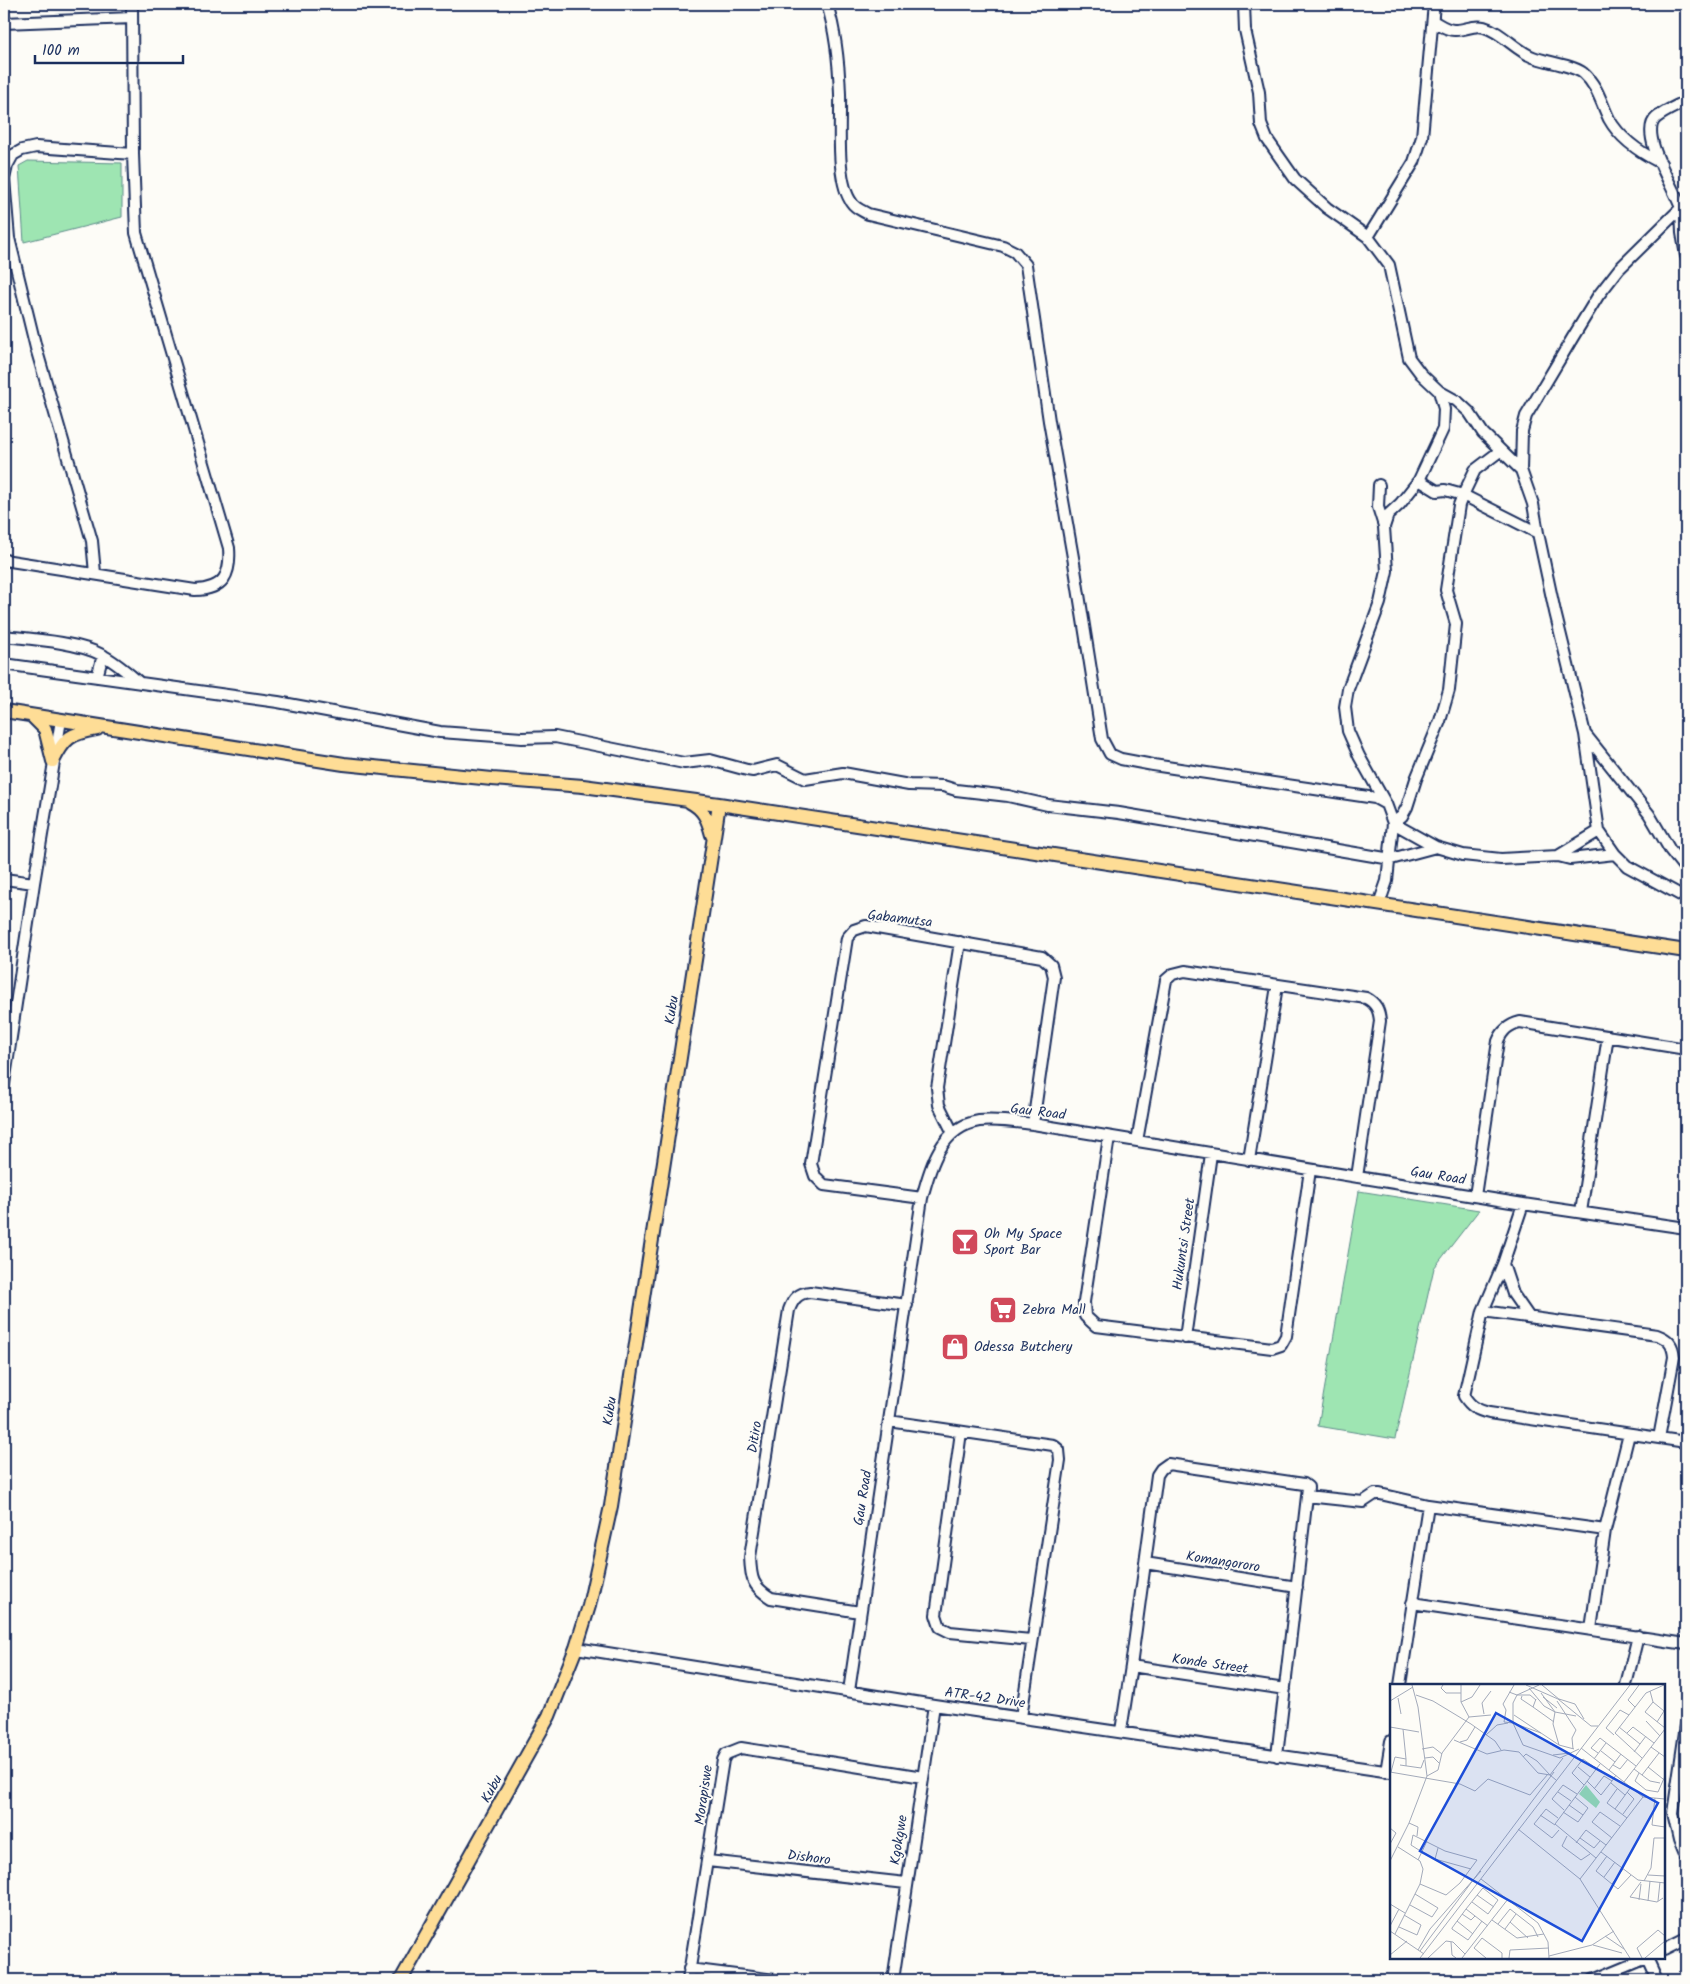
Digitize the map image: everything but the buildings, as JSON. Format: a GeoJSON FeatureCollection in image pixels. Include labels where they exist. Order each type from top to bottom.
{"type":"FeatureCollection","features":[{"type":"Feature","properties":{"kind":"main road"},"geometry":{"type":"LineString","coordinates":[[4,711],[344,764],[583,786],[685,799],[1686,951]]}},
{"type":"Feature","properties":{"kind":"main road"},"geometry":{"type":"LineString","coordinates":[[32,716],[40,721],[45,729],[53,762]]}},
{"type":"Feature","properties":{"kind":"main road"},"geometry":{"type":"LineString","coordinates":[[53,762],[62,743],[71,735],[109,727]]}},
{"type":"Feature","properties":{"kind":"main road"},"geometry":{"type":"LineString","coordinates":[[685,799],[700,808],[709,822],[714,840]]}},
{"type":"Feature","properties":{"kind":"main road","name":"Kubu"},"geometry":{"type":"LineString","coordinates":[[401,1980],[549,1716],[576,1648],[589,1606],[611,1506],[720,804]]}},
{"type":"Feature","properties":{"kind":"street"},"geometry":{"type":"LineString","coordinates":[[4,560],[195,590],[206,590],[215,586],[225,578],[229,568],[229,548],[136,233],[133,154],[132,4]]}},
{"type":"Feature","properties":{"kind":"street"},"geometry":{"type":"LineString","coordinates":[[827,4],[834,24],[840,94],[841,170],[845,188],[852,204],[868,214],[1003,246],[1015,252],[1026,265],[1049,421],[1102,739],[1110,754],[1121,759],[1153,765],[1360,795],[1376,798],[1386,804]]}},
{"type":"Feature","properties":{"kind":"street"},"geometry":{"type":"LineString","coordinates":[[1244,4],[1245,30],[1259,92],[1261,124],[1266,139],[1295,179],[1327,208],[1368,237],[1389,265],[1409,358],[1421,374],[1439,391],[1456,401],[1469,412],[1483,433],[1521,470]]}},
{"type":"Feature","properties":{"kind":"street"},"geometry":{"type":"LineString","coordinates":[[1368,237],[1414,162],[1422,137],[1434,4]]}},
{"type":"Feature","properties":{"kind":"street"},"geometry":{"type":"LineString","coordinates":[[4,23],[132,18]]}},
{"type":"Feature","properties":{"kind":"street"},"geometry":{"type":"LineString","coordinates":[[1433,21],[1454,30],[1470,26],[1482,27],[1493,31],[1531,56],[1573,67],[1582,72],[1595,87],[1615,127],[1631,144],[1647,156],[1661,163]]}},
{"type":"Feature","properties":{"kind":"street"},"geometry":{"type":"LineString","coordinates":[[1686,101],[1655,118],[1651,126],[1650,138],[1683,206],[1682,233],[1686,256]]}},
{"type":"Feature","properties":{"kind":"street"},"geometry":{"type":"LineString","coordinates":[[95,573],[92,541],[36,348],[9,238],[4,179],[6,166],[13,155],[22,150],[36,147],[133,154]]}},
{"type":"Feature","properties":{"kind":"street"},"geometry":{"type":"LineString","coordinates":[[1683,206],[1618,269],[1598,296],[1526,416],[1522,431],[1521,470],[1533,504],[1538,533],[1585,734],[1599,831],[1615,854],[1627,866],[1686,898]]}},
{"type":"Feature","properties":{"kind":"street"},"geometry":{"type":"LineString","coordinates":[[1384,527],[1388,515],[1400,504],[1419,480],[1443,429],[1444,409],[1439,391]]}},
{"type":"Feature","properties":{"kind":"street"},"geometry":{"type":"LineString","coordinates":[[1394,823],[1402,816],[1440,721],[1449,690],[1456,624],[1446,590],[1459,505],[1475,470],[1500,451]]}},
{"type":"Feature","properties":{"kind":"street"},"geometry":{"type":"LineString","coordinates":[[1419,480],[1438,491],[1445,490],[1463,495],[1538,533]]}},
{"type":"Feature","properties":{"kind":"street"},"geometry":{"type":"LineString","coordinates":[[1379,485],[1378,507],[1384,527],[1387,571],[1373,622],[1348,689],[1345,707],[1348,731],[1394,823],[1391,859],[1386,886],[1379,904]]}},
{"type":"Feature","properties":{"kind":"street"},"geometry":{"type":"LineString","coordinates":[[4,636],[79,647],[103,655],[140,683]]}},
{"type":"Feature","properties":{"kind":"street"},"geometry":{"type":"LineString","coordinates":[[97,677],[103,655]]}},
{"type":"Feature","properties":{"kind":"street"},"geometry":{"type":"LineString","coordinates":[[4,664],[278,702],[440,732],[522,738],[555,737],[684,763],[700,760],[719,761],[747,770],[777,765],[805,779],[844,773],[910,785],[943,786],[956,790],[1027,800],[1048,806],[1119,813],[1391,859],[1436,847]]}},
{"type":"Feature","properties":{"kind":"street"},"geometry":{"type":"LineString","coordinates":[[4,1078],[61,720]]}},
{"type":"Feature","properties":{"kind":"street"},"geometry":{"type":"LineString","coordinates":[[1585,734],[1649,814],[1670,850],[1686,870]]}},
{"type":"Feature","properties":{"kind":"street"},"geometry":{"type":"LineString","coordinates":[[1394,823],[1436,847],[1463,855],[1501,859],[1558,856],[1570,859],[1615,854]]}},
{"type":"Feature","properties":{"kind":"street"},"geometry":{"type":"LineString","coordinates":[[1558,856],[1599,831]]}},
{"type":"Feature","properties":{"kind":"street"},"geometry":{"type":"LineString","coordinates":[[4,880],[34,883]]}},
{"type":"Feature","properties":{"kind":"street","name":"Gabamutsa"},"geometry":{"type":"LineString","coordinates":[[922,1198],[824,1185],[815,1176],[811,1164],[847,938],[854,930],[866,926],[960,942],[1042,958],[1051,965],[1054,977],[1033,1124]]}},
{"type":"Feature","properties":{"kind":"street"},"geometry":{"type":"LineString","coordinates":[[953,1133],[939,1105],[937,1088],[960,942]]}},
{"type":"Feature","properties":{"kind":"street"},"geometry":{"type":"LineString","coordinates":[[1137,1141],[1166,980],[1174,974],[1185,971],[1366,998],[1373,1002],[1377,1008],[1380,1021],[1357,1177]]}},
{"type":"Feature","properties":{"kind":"street"},"geometry":{"type":"LineString","coordinates":[[1248,1160],[1277,986]]}},
{"type":"Feature","properties":{"kind":"street"},"geometry":{"type":"LineString","coordinates":[[1475,1196],[1498,1041],[1501,1034],[1512,1024],[1520,1022],[1686,1050]]}},
{"type":"Feature","properties":{"kind":"street"},"geometry":{"type":"LineString","coordinates":[[1581,1212],[1608,1036]]}},
{"type":"Feature","properties":{"kind":"street","name":"Gau Road"},"geometry":{"type":"LineString","coordinates":[[849,1691],[922,1198],[936,1156],[940,1148],[953,1133],[978,1121],[1033,1124],[1523,1204],[1686,1228]]}},
{"type":"Feature","properties":{"kind":"street"},"geometry":{"type":"LineString","coordinates":[[1109,1137],[1084,1302],[1085,1316],[1096,1326],[1272,1348],[1281,1345],[1286,1336],[1310,1170]]}},
{"type":"Feature","properties":{"kind":"street","name":"Hukuntsi Street"},"geometry":{"type":"LineString","coordinates":[[1185,1338],[1211,1154]]}},
{"type":"Feature","properties":{"kind":"street"},"geometry":{"type":"LineString","coordinates":[[1523,1204],[1503,1264],[1483,1311],[1464,1396],[1469,1404],[1476,1410],[1489,1413],[1686,1442]]}},
{"type":"Feature","properties":{"kind":"street"},"geometry":{"type":"LineString","coordinates":[[1503,1264],[1513,1294],[1529,1317]]}},
{"type":"Feature","properties":{"kind":"street","name":"Ditiro"},"geometry":{"type":"LineString","coordinates":[[860,1612],[771,1598],[759,1590],[753,1582],[750,1558],[789,1310],[792,1302],[796,1297],[810,1292],[907,1305]]}},
{"type":"Feature","properties":{"kind":"street"},"geometry":{"type":"LineString","coordinates":[[1483,1311],[1657,1335],[1666,1339],[1674,1350],[1674,1357],[1659,1438]]}},
{"type":"Feature","properties":{"kind":"street"},"geometry":{"type":"LineString","coordinates":[[889,1421],[1053,1445],[1059,1450],[1060,1460],[1020,1717]]}},
{"type":"Feature","properties":{"kind":"street"},"geometry":{"type":"LineString","coordinates":[[961,1432],[936,1615],[937,1620],[940,1627],[950,1632],[1031,1640]]}},
{"type":"Feature","properties":{"kind":"street"},"geometry":{"type":"LineString","coordinates":[[1591,1629],[1605,1530],[1629,1434]]}},
{"type":"Feature","properties":{"kind":"street"},"geometry":{"type":"LineString","coordinates":[[1121,1731],[1132,1666],[1157,1475],[1161,1468],[1168,1464],[1304,1484],[1308,1488],[1277,1756]]}},
{"type":"Feature","properties":{"kind":"street"},"geometry":{"type":"LineString","coordinates":[[1307,1496],[1361,1502],[1380,1494],[1428,1505],[1605,1530]]}},
{"type":"Feature","properties":{"kind":"street"},"geometry":{"type":"LineString","coordinates":[[1400,1684],[1428,1505]]}},
{"type":"Feature","properties":{"kind":"street","name":"Komangororo"},"geometry":{"type":"LineString","coordinates":[[1145,1563],[1297,1587]]}},
{"type":"Feature","properties":{"kind":"street"},"geometry":{"type":"LineString","coordinates":[[1412,1604],[1686,1644]]}},
{"type":"Feature","properties":{"kind":"street"},"geometry":{"type":"LineString","coordinates":[[1626,1684],[1638,1636]]}},
{"type":"Feature","properties":{"kind":"street","name":"ATR-42 Drive"},"geometry":{"type":"LineString","coordinates":[[576,1648],[1389,1772]]}},
{"type":"Feature","properties":{"kind":"street","name":"Konde Street"},"geometry":{"type":"LineString","coordinates":[[1132,1666],[1285,1689]]}},
{"type":"Feature","properties":{"kind":"street","name":"Kgokgwe"},"geometry":{"type":"LineString","coordinates":[[893,1980],[934,1704]]}},
{"type":"Feature","properties":{"kind":"street"},"geometry":{"type":"LineString","coordinates":[[1686,1725],[1668,1812],[1686,1856]]}},
{"type":"Feature","properties":{"kind":"street","name":"Morapiswe"},"geometry":{"type":"LineString","coordinates":[[688,1980],[708,1861],[722,1760],[726,1754],[736,1748],[923,1777]]}},
{"type":"Feature","properties":{"kind":"street"},"geometry":{"type":"LineString","coordinates":[[1389,1772],[1390,1756]]}},
{"type":"Feature","properties":{"kind":"street","name":"Dishoro"},"geometry":{"type":"LineString","coordinates":[[708,1861],[906,1883]]}},
{"type":"Feature","properties":{"kind":"street"},"geometry":{"type":"LineString","coordinates":[[1665,1950],[1686,1939]]}},
{"type":"Feature","properties":{"kind":"street"},"geometry":{"type":"LineString","coordinates":[[1593,1980],[1644,1959]]}},
{"type":"Feature","properties":{"kind":"street"},"geometry":{"type":"LineString","coordinates":[[1646,1959],[1657,1980]]}},
{"type":"Feature","properties":{"kind":"street"},"geometry":{"type":"LineString","coordinates":[[689,1969],[775,1980]]}},
{"type":"Feature","properties":{"kind":"green space"},"geometry":{"type":"Polygon","coordinates":[[[28,161],[122,163],[122,217],[24,242],[19,166],[28,161]]]}},
{"type":"Feature","properties":{"kind":"green space"},"geometry":{"type":"Polygon","coordinates":[[[1359,1191],[1479,1210],[1434,1268],[1395,1439],[1318,1426],[1359,1191]]]}},
{"type":"Feature","properties":{"kind":"place","name":"Oh My Space Sport Bar"},"geometry":{"type":"Point","coordinates":[965,1242]}},
{"type":"Feature","properties":{"kind":"place","name":"Zebra Mall"},"geometry":{"type":"Point","coordinates":[1003,1310]}},
{"type":"Feature","properties":{"kind":"place","name":"Odessa Butchery"},"geometry":{"type":"Point","coordinates":[955,1347]}}]}
